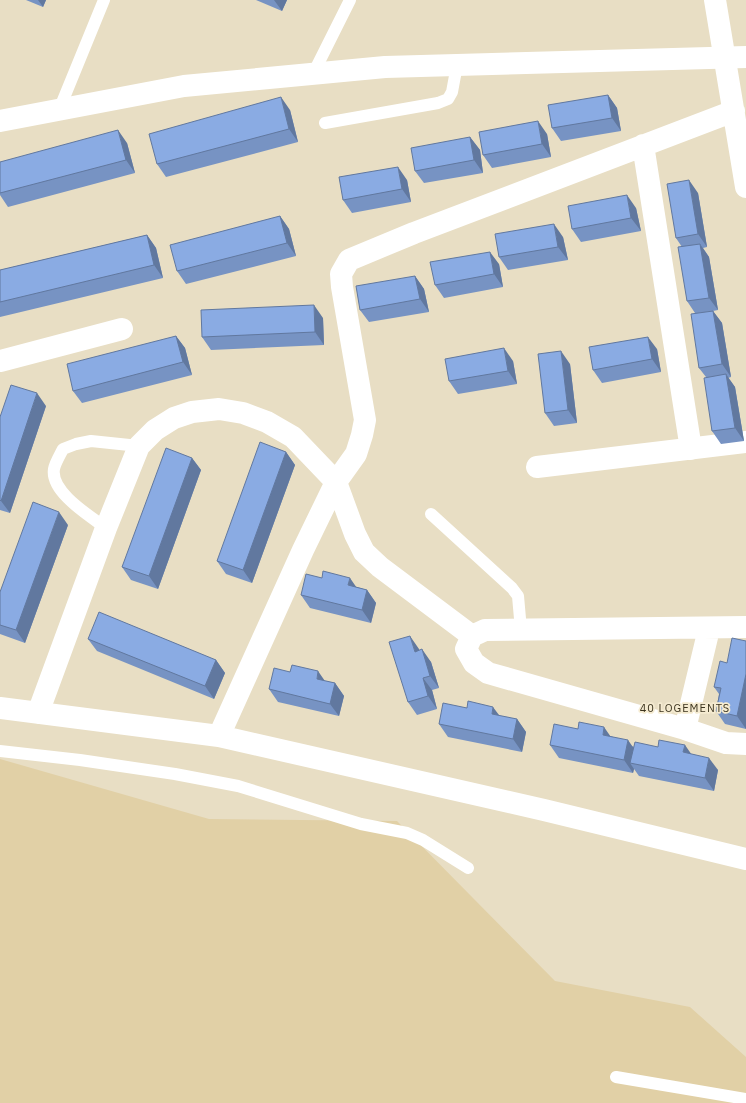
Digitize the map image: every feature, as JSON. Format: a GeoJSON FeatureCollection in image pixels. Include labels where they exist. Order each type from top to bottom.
{"type":"FeatureCollection","features":[{"type":"Feature","properties":{"kind":"street"},"geometry":{"type":"LineString","coordinates":[[715,0],[735,57],[734,111],[746,187]]}},
{"type":"Feature","properties":{"kind":"street"},"geometry":{"type":"LineString","coordinates":[[1,118],[59,110],[184,86],[385,67],[735,57]]}},
{"type":"Feature","properties":{"kind":"street"},"geometry":{"type":"LineString","coordinates":[[219,736],[303,550],[336,482],[356,454],[362,435],[365,420],[341,274],[349,260],[414,233],[734,111]]}},
{"type":"Feature","properties":{"kind":"street"},"geometry":{"type":"LineString","coordinates":[[643,145],[691,449]]}},
{"type":"Feature","properties":{"kind":"street"},"geometry":{"type":"LineString","coordinates":[[0,361],[122,329]]}},
{"type":"Feature","properties":{"kind":"street"},"geometry":{"type":"LineString","coordinates":[[38,713],[106,528],[139,446],[155,430],[174,418],[192,412],[219,409],[243,413],[267,422],[293,437],[336,482],[355,534],[364,552],[380,568],[472,636]]}},
{"type":"Feature","properties":{"kind":"street"},"geometry":{"type":"LineString","coordinates":[[537,467],[746,442]]}},
{"type":"Feature","properties":{"kind":"street"},"geometry":{"type":"LineString","coordinates":[[746,628],[485,630],[472,636],[466,649],[474,663],[488,673],[726,742],[746,744]]}},
{"type":"Feature","properties":{"kind":"street"},"geometry":{"type":"LineString","coordinates":[[685,729],[709,629]]}},
{"type":"Feature","properties":{"kind":"street"},"geometry":{"type":"LineString","coordinates":[[0,708],[219,736],[544,810],[746,859]]}},
{"type":"Feature","properties":{"kind":"lane"},"geometry":{"type":"LineString","coordinates":[[59,110],[104,0]]}},
{"type":"Feature","properties":{"kind":"lane"},"geometry":{"type":"LineString","coordinates":[[313,74],[345,2]]}},
{"type":"Feature","properties":{"kind":"lane"},"geometry":{"type":"LineString","coordinates":[[325,123],[438,103],[448,99],[452,92],[457,65]]}},
{"type":"Feature","properties":{"kind":"lane"},"geometry":{"type":"LineString","coordinates":[[106,528],[67,498],[56,482],[54,470],[63,449],[76,444],[91,441],[139,446]]}},
{"type":"Feature","properties":{"kind":"lane"},"geometry":{"type":"LineString","coordinates":[[431,514],[512,588],[518,596],[521,630]]}},
{"type":"Feature","properties":{"kind":"lane"},"geometry":{"type":"LineString","coordinates":[[0,751],[80,760],[175,774],[238,786],[361,824],[407,833],[423,840],[468,868]]}},
{"type":"Feature","properties":{"kind":"lane"},"geometry":{"type":"LineString","coordinates":[[616,1077],[746,1099]]}},
{"type":"Feature","properties":{"kind":"shaded area"},"geometry":{"type":"Polygon","coordinates":[[[0,759],[209,819],[397,821],[555,981],[690,1007],[746,1057],[746,1103],[0,1103],[0,759]]]}},
{"type":"Feature","properties":{"kind":"building"},"geometry":{"type":"Polygon","coordinates":[[[608,95],[612,118],[552,128],[548,105],[608,95]]]}},
{"type":"Feature","properties":{"kind":"building"},"geometry":{"type":"Polygon","coordinates":[[[281,97],[289,129],[157,164],[149,134],[281,97]]]}},
{"type":"Feature","properties":{"kind":"building"},"geometry":{"type":"Polygon","coordinates":[[[538,121],[542,144],[483,155],[479,132],[538,121]]]}},
{"type":"Feature","properties":{"kind":"building"},"geometry":{"type":"Polygon","coordinates":[[[118,130],[126,160],[0,193],[0,162],[118,130]]]}},
{"type":"Feature","properties":{"kind":"building"},"geometry":{"type":"Polygon","coordinates":[[[470,137],[474,160],[415,171],[411,148],[470,137]]]}},
{"type":"Feature","properties":{"kind":"building"},"geometry":{"type":"Polygon","coordinates":[[[398,167],[402,189],[343,200],[339,177],[398,167]]]}},
{"type":"Feature","properties":{"kind":"building"},"geometry":{"type":"Polygon","coordinates":[[[689,180],[698,234],[676,238],[667,184],[689,180]]]}},
{"type":"Feature","properties":{"kind":"building"},"geometry":{"type":"Polygon","coordinates":[[[627,195],[631,218],[572,229],[568,206],[627,195]]]}},
{"type":"Feature","properties":{"kind":"building"},"geometry":{"type":"Polygon","coordinates":[[[280,216],[287,243],[177,271],[170,245],[280,216]]]}},
{"type":"Feature","properties":{"kind":"building"},"geometry":{"type":"Polygon","coordinates":[[[554,224],[558,247],[499,257],[495,234],[554,224]]]}},
{"type":"Feature","properties":{"kind":"building"},"geometry":{"type":"Polygon","coordinates":[[[147,235],[154,265],[0,302],[0,270],[147,235]]]}},
{"type":"Feature","properties":{"kind":"building"},"geometry":{"type":"Polygon","coordinates":[[[700,244],[709,298],[687,301],[678,247],[700,244]]]}},
{"type":"Feature","properties":{"kind":"building"},"geometry":{"type":"Polygon","coordinates":[[[490,252],[494,274],[435,285],[430,262],[490,252]]]}},
{"type":"Feature","properties":{"kind":"building"},"geometry":{"type":"Polygon","coordinates":[[[415,276],[420,299],[360,310],[356,286],[415,276]]]}},
{"type":"Feature","properties":{"kind":"building"},"geometry":{"type":"Polygon","coordinates":[[[314,305],[315,332],[202,337],[201,310],[314,305]]]}},
{"type":"Feature","properties":{"kind":"building"},"geometry":{"type":"Polygon","coordinates":[[[713,311],[722,364],[699,368],[691,314],[713,311]]]}},
{"type":"Feature","properties":{"kind":"building"},"geometry":{"type":"Polygon","coordinates":[[[176,336],[183,362],[73,391],[67,364],[176,336]]]}},
{"type":"Feature","properties":{"kind":"building"},"geometry":{"type":"Polygon","coordinates":[[[648,337],[652,359],[593,370],[589,347],[648,337]]]}},
{"type":"Feature","properties":{"kind":"building"},"geometry":{"type":"Polygon","coordinates":[[[504,348],[508,371],[449,381],[445,359],[504,348]]]}},
{"type":"Feature","properties":{"kind":"building"},"geometry":{"type":"Polygon","coordinates":[[[561,351],[568,410],[545,413],[538,354],[561,351]]]}},
{"type":"Feature","properties":{"kind":"building"},"geometry":{"type":"Polygon","coordinates":[[[726,374],[735,428],[712,431],[704,378],[726,374]]]}},
{"type":"Feature","properties":{"kind":"building"},"geometry":{"type":"Polygon","coordinates":[[[11,385],[37,393],[1,501],[0,417],[11,385]]]}},
{"type":"Feature","properties":{"kind":"building"},"geometry":{"type":"Polygon","coordinates":[[[260,442],[286,452],[243,570],[217,561],[260,442]]]}},
{"type":"Feature","properties":{"kind":"building"},"geometry":{"type":"Polygon","coordinates":[[[166,448],[192,458],[149,576],[122,567],[166,448]]]}},
{"type":"Feature","properties":{"kind":"building"},"geometry":{"type":"Polygon","coordinates":[[[33,502],[59,512],[16,630],[0,625],[0,592],[33,502]]]}},
{"type":"Feature","properties":{"kind":"building"},"geometry":{"type":"Polygon","coordinates":[[[323,571],[350,578],[348,585],[367,590],[362,610],[301,595],[306,574],[322,578],[323,571]]]}},
{"type":"Feature","properties":{"kind":"building"},"geometry":{"type":"Polygon","coordinates":[[[99,612],[216,660],[205,686],[88,639],[99,612]]]}},
{"type":"Feature","properties":{"kind":"building"},"geometry":{"type":"Polygon","coordinates":[[[410,636],[415,652],[422,649],[430,676],[423,678],[428,696],[408,702],[389,642],[410,636]]]}},
{"type":"Feature","properties":{"kind":"building"},"geometry":{"type":"Polygon","coordinates":[[[732,638],[746,641],[746,674],[737,716],[716,711],[721,688],[714,687],[720,661],[727,663],[732,638]]]}},
{"type":"Feature","properties":{"kind":"building"},"geometry":{"type":"Polygon","coordinates":[[[292,665],[318,671],[317,679],[335,683],[330,704],[269,689],[274,668],[290,672],[292,665]]]}},
{"type":"Feature","properties":{"kind":"building"},"geometry":{"type":"Polygon","coordinates":[[[468,701],[493,707],[492,714],[517,719],[513,739],[439,724],[443,703],[467,708],[468,701]]]}},
{"type":"Feature","properties":{"kind":"building"},"geometry":{"type":"Polygon","coordinates":[[[579,722],[604,727],[603,735],[628,740],[624,760],[550,745],[554,724],[578,729],[579,722]]]}},
{"type":"Feature","properties":{"kind":"building"},"geometry":{"type":"Polygon","coordinates":[[[659,740],[685,745],[683,752],[709,758],[705,778],[630,763],[635,742],[658,747],[659,740]]]}},
{"type":"Feature","properties":{"kind":"district","name":"40 LOGEMENTS"},"geometry":{"type":"Point","coordinates":[685,708]}}]}
